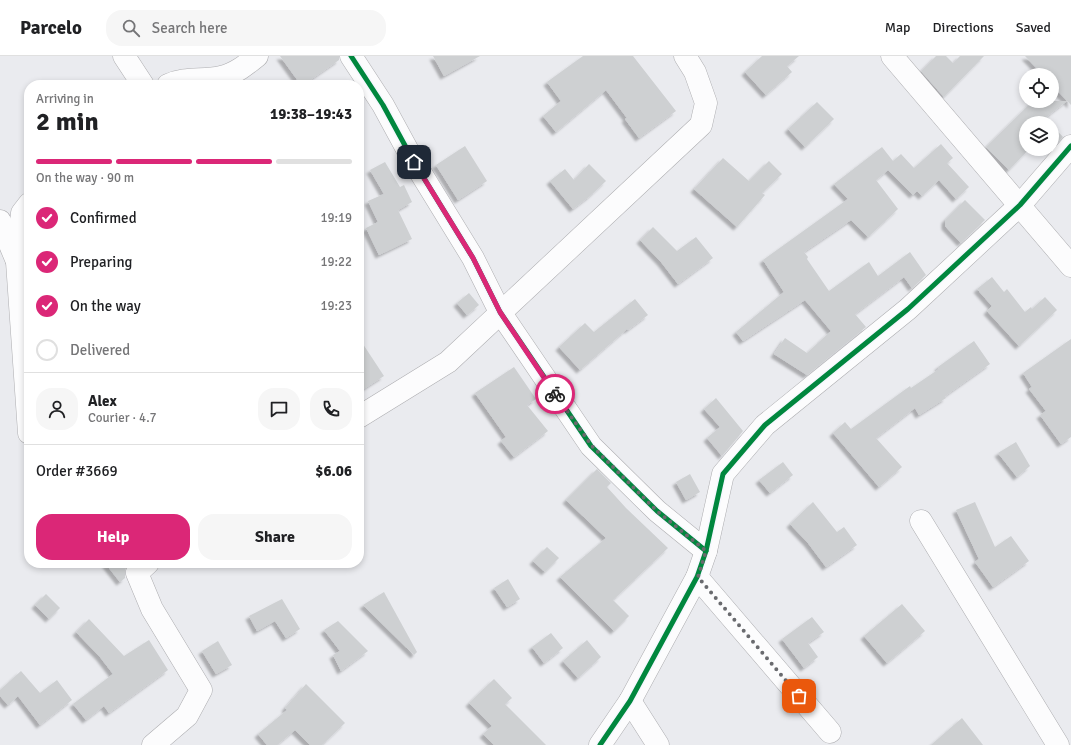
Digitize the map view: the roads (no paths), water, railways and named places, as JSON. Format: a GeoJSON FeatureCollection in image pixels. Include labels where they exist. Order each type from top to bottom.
{"type":"FeatureCollection","features":[{"type":"Feature","properties":{"kind":"street"},"geometry":{"type":"LineString","coordinates":[[124,56],[140,80]]}},
{"type":"Feature","properties":{"kind":"street"},"geometry":{"type":"LineString","coordinates":[[184,80],[221,77],[241,68],[256,56]]}},
{"type":"Feature","properties":{"kind":"street"},"geometry":{"type":"LineString","coordinates":[[351,56],[383,105],[414,162],[473,258],[500,312],[592,446],[657,511],[706,551]]}},
{"type":"Feature","properties":{"kind":"street"},"geometry":{"type":"LineString","coordinates":[[364,414],[448,362],[701,125],[706,103],[695,72],[685,56]]}},
{"type":"Feature","properties":{"kind":"street"},"geometry":{"type":"LineString","coordinates":[[892,56],[1071,266]]}},
{"type":"Feature","properties":{"kind":"street"},"geometry":{"type":"LineString","coordinates":[[600,745],[630,701],[698,577],[706,551],[724,474],[765,425],[908,310],[1020,205],[1071,146]]}},
{"type":"Feature","properties":{"kind":"street"},"geometry":{"type":"LineString","coordinates":[[8,266],[22,213],[24,210]]}},
{"type":"Feature","properties":{"kind":"street"},"geometry":{"type":"LineString","coordinates":[[0,221],[8,266],[24,393]]}},
{"type":"Feature","properties":{"kind":"street"},"geometry":{"type":"LineString","coordinates":[[921,521],[1058,745]]}},
{"type":"Feature","properties":{"kind":"street"},"geometry":{"type":"LineString","coordinates":[[142,568],[137,573],[152,609],[201,690],[187,716],[153,745]]}},
{"type":"Feature","properties":{"kind":"street"},"geometry":{"type":"LineString","coordinates":[[698,577],[830,732]]}},
{"type":"Feature","properties":{"kind":"street"},"geometry":{"type":"LineString","coordinates":[[630,701],[658,745]]}}]}
